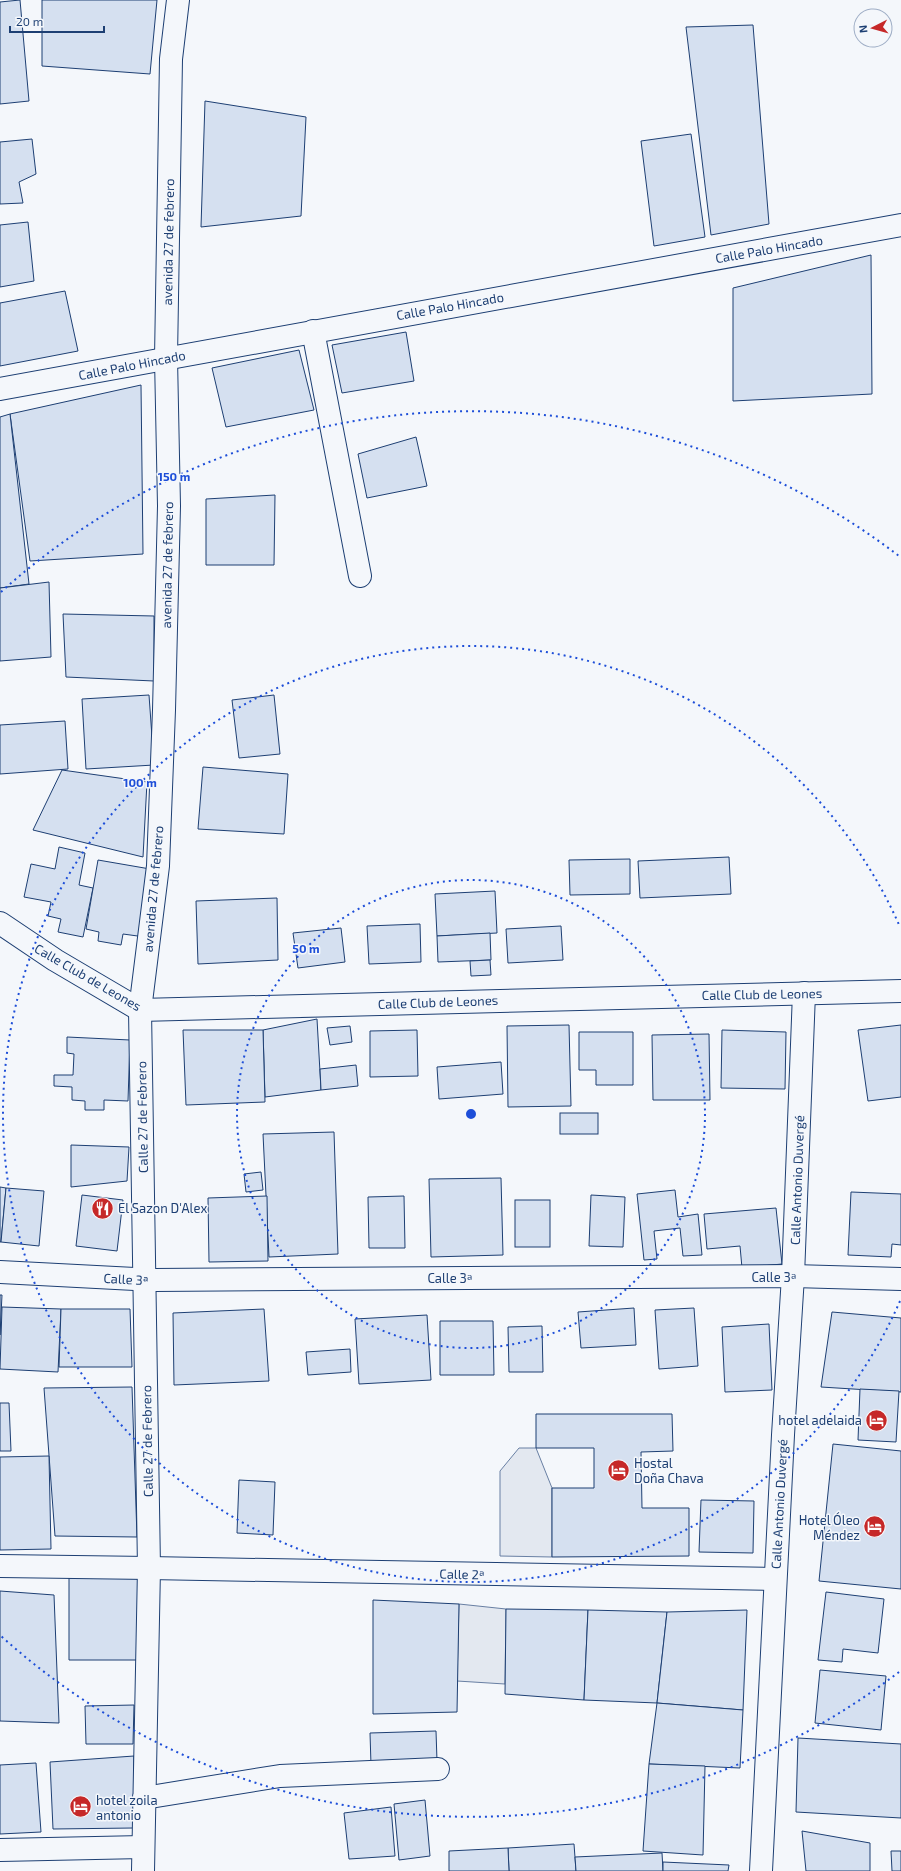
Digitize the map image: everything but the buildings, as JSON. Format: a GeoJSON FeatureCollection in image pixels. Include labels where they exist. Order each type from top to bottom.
{"type":"FeatureCollection","features":[{"type":"Feature","properties":{"kind":"street","name":"avenida 27 de febrero"},"geometry":{"type":"LineString","coordinates":[[140,1010],[158,866],[169,506],[166,358],[171,59],[178,0]]}},
{"type":"Feature","properties":{"kind":"street","name":"Calle Palo Hincado"},"geometry":{"type":"LineString","coordinates":[[0,389],[901,225]]}},
{"type":"Feature","properties":{"kind":"street"},"geometry":{"type":"LineString","coordinates":[[312,331],[360,576]]}},
{"type":"Feature","properties":{"kind":"street","name":"Calle Club de Leones"},"geometry":{"type":"LineString","coordinates":[[0,923],[55,960],[140,1010],[901,991]]}},
{"type":"Feature","properties":{"kind":"street","name":"Calle Antonio Duvergé"},"geometry":{"type":"LineString","coordinates":[[761,1871],[775,1579],[793,1276],[804,993]]}},
{"type":"Feature","properties":{"kind":"street","name":"Calle 27 de Febrero"},"geometry":{"type":"LineString","coordinates":[[140,1010],[149,1568],[143,1871]]}},
{"type":"Feature","properties":{"kind":"street","name":"Calle 3ª"},"geometry":{"type":"LineString","coordinates":[[0,1272],[144,1280],[793,1276],[901,1279]]}},
{"type":"Feature","properties":{"kind":"street","name":"Calle 2ª"},"geometry":{"type":"LineString","coordinates":[[0,1566],[775,1579]]}},
{"type":"Feature","properties":{"kind":"street"},"geometry":{"type":"LineString","coordinates":[[144,1798],[280,1776],[438,1769]]}},
{"type":"Feature","properties":{"kind":"street"},"geometry":{"type":"LineString","coordinates":[[0,1850],[143,1847]]}},
{"type":"Feature","properties":{"kind":"shaded area"},"geometry":{"type":"Polygon","coordinates":[[[519,1448],[536,1448],[552,1488],[552,1557],[500,1556],[500,1471],[519,1448]]]}},
{"type":"Feature","properties":{"kind":"shaded area"},"geometry":{"type":"Polygon","coordinates":[[[459,1604],[506,1609],[505,1684],[457,1681],[459,1604]]]}},
{"type":"Feature","properties":{"kind":"place","name":"El Sazon D'Alex"},"geometry":{"type":"Point","coordinates":[103,1208]}},
{"type":"Feature","properties":{"kind":"place","name":"hotel adelaida"},"geometry":{"type":"Point","coordinates":[877,1420]}},
{"type":"Feature","properties":{"kind":"place","name":"Hostal Doña Chava"},"geometry":{"type":"Point","coordinates":[618,1470]}},
{"type":"Feature","properties":{"kind":"place","name":"Hotel Óleo Méndez"},"geometry":{"type":"Point","coordinates":[875,1527]}},
{"type":"Feature","properties":{"kind":"place","name":"hotel zoila antonio"},"geometry":{"type":"Point","coordinates":[80,1807]}}]}
